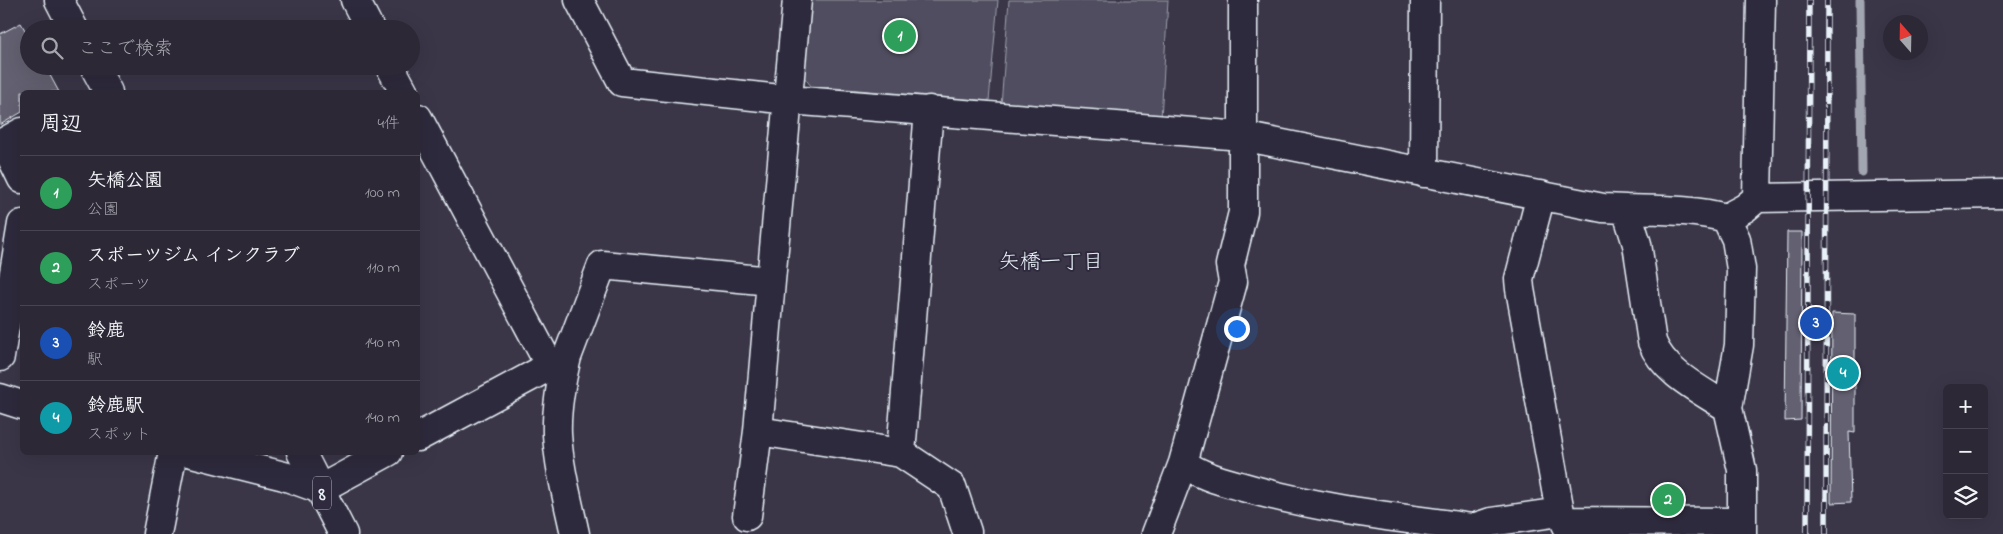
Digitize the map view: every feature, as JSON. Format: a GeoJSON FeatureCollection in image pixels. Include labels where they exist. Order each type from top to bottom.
{"type":"FeatureCollection","features":[{"type":"Feature","properties":{"kind":"street"},"geometry":{"type":"LineString","coordinates":[[59,0],[69,20]]}},
{"type":"Feature","properties":{"kind":"street"},"geometry":{"type":"LineString","coordinates":[[355,0],[365,20]]}},
{"type":"Feature","properties":{"kind":"street"},"geometry":{"type":"LineString","coordinates":[[580,0],[622,82],[789,100],[1242,136],[1604,208],[1695,212],[1726,218],[1745,208],[1757,198],[2003,194]]}},
{"type":"Feature","properties":{"kind":"street"},"geometry":{"type":"LineString","coordinates":[[747,516],[758,432],[797,0]]}},
{"type":"Feature","properties":{"kind":"street"},"geometry":{"type":"LineString","coordinates":[[1156,534],[1183,463],[1234,282],[1230,265],[1243,212],[1243,0]]}},
{"type":"Feature","properties":{"kind":"street"},"geometry":{"type":"LineString","coordinates":[[1424,173],[1425,0]]}},
{"type":"Feature","properties":{"kind":"street"},"geometry":{"type":"LineString","coordinates":[[1757,198],[1761,0]]}},
{"type":"Feature","properties":{"kind":"street"},"geometry":{"type":"LineString","coordinates":[[395,75],[403,90]]}},
{"type":"Feature","properties":{"kind":"street"},"geometry":{"type":"LineString","coordinates":[[901,453],[929,110]]}},
{"type":"Feature","properties":{"kind":"street"},"geometry":{"type":"LineString","coordinates":[[420,121],[558,362],[560,386],[557,433],[560,462],[575,534]]}},
{"type":"Feature","properties":{"kind":"street"},"geometry":{"type":"LineString","coordinates":[[20,133],[4,142],[20,175]]}},
{"type":"Feature","properties":{"kind":"street"},"geometry":{"type":"LineString","coordinates":[[1541,195],[1519,279],[1565,522]]}},
{"type":"Feature","properties":{"kind":"street"},"geometry":{"type":"LineString","coordinates":[[1626,209],[1636,244],[1652,342],[1657,354],[1677,373],[1728,408]]}},
{"type":"Feature","properties":{"kind":"street"},"geometry":{"type":"LineString","coordinates":[[1183,463],[1198,474],[1264,493],[1340,510],[1473,528],[1491,522],[1565,522],[1742,528],[1742,470],[1728,408],[1739,345],[1741,269],[1736,239],[1726,218]]}},
{"type":"Feature","properties":{"kind":"street"},"geometry":{"type":"LineString","coordinates":[[0,357],[20,236]]}},
{"type":"Feature","properties":{"kind":"street"},"geometry":{"type":"LineString","coordinates":[[420,435],[558,362],[602,265],[771,281]]}},
{"type":"Feature","properties":{"kind":"street"},"geometry":{"type":"LineString","coordinates":[[0,398],[20,404]]}},
{"type":"Feature","properties":{"kind":"street"},"geometry":{"type":"LineString","coordinates":[[758,432],[901,453],[952,487],[967,532]]}},
{"type":"Feature","properties":{"kind":"street"},"geometry":{"type":"LineString","coordinates":[[157,534],[172,455]]}},
{"type":"Feature","properties":{"kind":"street"},"geometry":{"type":"LineString","coordinates":[[200,455],[284,476],[320,489],[382,455]]}},
{"type":"Feature","properties":{"kind":"street","name":"8"},"geometry":{"type":"LineString","coordinates":[[303,455],[344,534]]}},
{"type":"Feature","properties":{"kind":"shaded area"},"geometry":{"type":"Polygon","coordinates":[[[808,0],[998,0],[989,101],[811,86],[801,73],[808,0]]]}},
{"type":"Feature","properties":{"kind":"shaded area"},"geometry":{"type":"Polygon","coordinates":[[[1009,0],[1168,0],[1161,119],[1001,106],[1009,0]]]}},
{"type":"Feature","properties":{"kind":"building"},"geometry":{"type":"Polygon","coordinates":[[[20,24],[20,75],[50,75],[58,90],[20,90],[20,113],[0,125],[0,34],[20,24]]]}},
{"type":"Feature","properties":{"kind":"building"},"geometry":{"type":"Polygon","coordinates":[[[1787,232],[1802,232],[1801,420],[1785,421],[1787,232]]]}},
{"type":"Feature","properties":{"kind":"building"},"geometry":{"type":"Polygon","coordinates":[[[1832,313],[1855,314],[1855,433],[1849,432],[1851,502],[1831,503],[1832,313]]]}},
{"type":"Feature","properties":{"kind":"waterway"},"geometry":{"type":"LineString","coordinates":[[1860,0],[1862,172]]}},
{"type":"Feature","properties":{"kind":"railway"},"geometry":{"type":"LineString","coordinates":[[1807,534],[1809,0]]}},
{"type":"Feature","properties":{"kind":"railway"},"geometry":{"type":"LineString","coordinates":[[1826,534],[1827,0]]}},
{"type":"Feature","properties":{"kind":"place","name":"矢橋公園"},"geometry":{"type":"Point","coordinates":[900,36]}},
{"type":"Feature","properties":{"kind":"place","name":"鈴鹿"},"geometry":{"type":"Point","coordinates":[1816,323]}},
{"type":"Feature","properties":{"kind":"place","name":"鈴鹿駅"},"geometry":{"type":"Point","coordinates":[1843,373]}},
{"type":"Feature","properties":{"kind":"place","name":"スポーツジム インクラブ"},"geometry":{"type":"Point","coordinates":[1668,500]}},
{"type":"Feature","properties":{"kind":"district","name":"矢橋一丁目"},"geometry":{"type":"Point","coordinates":[1051,261]}}]}
